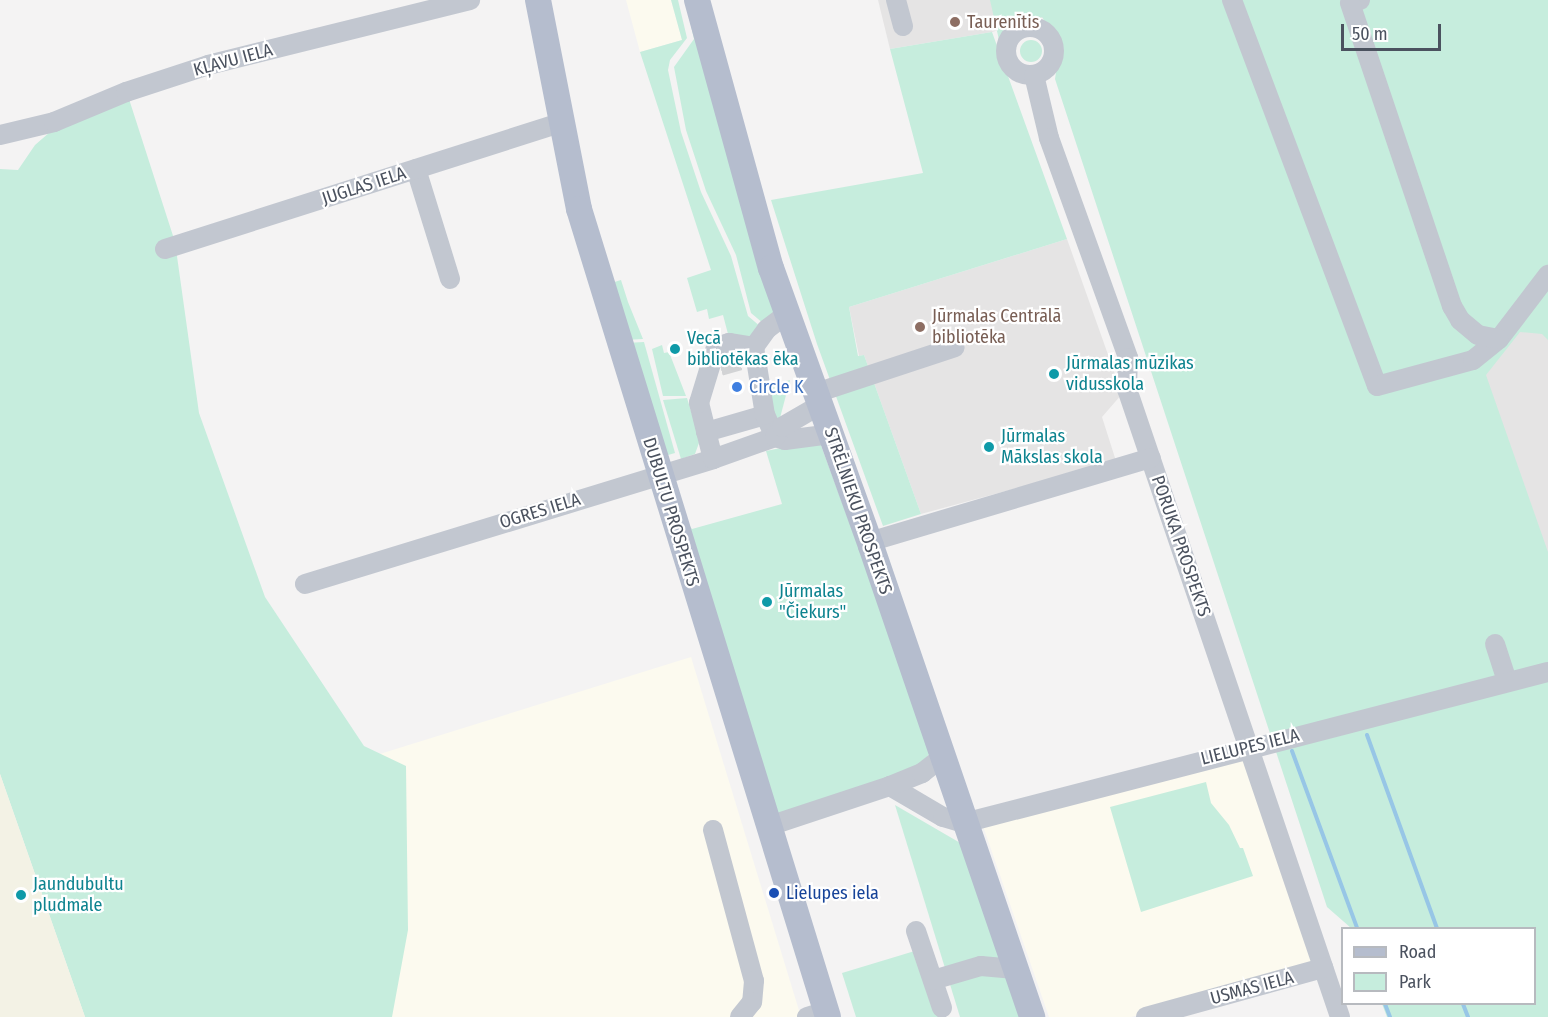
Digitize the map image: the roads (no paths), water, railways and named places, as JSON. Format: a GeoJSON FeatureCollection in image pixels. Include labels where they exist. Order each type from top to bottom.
{"type":"FeatureCollection","features":[{"type":"Feature","properties":{"kind":"main road","name":"DUBULTU PROSPEKTS"},"geometry":{"type":"LineString","coordinates":[[537,0],[579,209],[769,826],[820,1015]]}},
{"type":"Feature","properties":{"kind":"main road","name":"STRĒLNIEKU PROSPEKTS"},"geometry":{"type":"LineString","coordinates":[[697,0],[747,191],[787,314],[869,542],[964,823],[1023,976],[1032,1017]]}},
{"type":"Feature","properties":{"kind":"street","name":"KĻAVU IELA"},"geometry":{"type":"LineString","coordinates":[[0,135],[54,122],[126,92],[208,65],[470,0]]}},
{"type":"Feature","properties":{"kind":"street"},"geometry":{"type":"LineString","coordinates":[[896,0],[903,26]]}},
{"type":"Feature","properties":{"kind":"street"},"geometry":{"type":"LineString","coordinates":[[1232,0],[1377,386],[1473,360],[1499,339],[1548,275]]}},
{"type":"Feature","properties":{"kind":"street"},"geometry":{"type":"LineString","coordinates":[[1360,0],[1350,3],[1452,306],[1460,320],[1478,335],[1499,339]]}},
{"type":"Feature","properties":{"kind":"street","name":"PORUKA PROSPEKTS"},"geometry":{"type":"LineString","coordinates":[[1034,75],[1049,138],[1128,358],[1126,389],[1340,1017]]}},
{"type":"Feature","properties":{"kind":"street","name":"JUGLAS IELA"},"geometry":{"type":"LineString","coordinates":[[165,249],[562,122]]}},
{"type":"Feature","properties":{"kind":"street"},"geometry":{"type":"LineString","coordinates":[[416,169],[450,279]]}},
{"type":"Feature","properties":{"kind":"street"},"geometry":{"type":"LineString","coordinates":[[775,436],[765,415],[751,354],[767,329],[787,314]]}},
{"type":"Feature","properties":{"kind":"street"},"geometry":{"type":"LineString","coordinates":[[713,459],[699,403],[715,367],[716,347],[729,343],[751,354]]}},
{"type":"Feature","properties":{"kind":"street","name":"OGRES IELA"},"geometry":{"type":"LineString","coordinates":[[305,584],[713,459],[775,436],[782,427],[818,399],[955,346]]}},
{"type":"Feature","properties":{"kind":"street"},"geometry":{"type":"LineString","coordinates":[[706,432],[765,415]]}},
{"type":"Feature","properties":{"kind":"street","name":"OGRES IELA"},"geometry":{"type":"LineString","coordinates":[[775,436],[784,440],[831,434]]}},
{"type":"Feature","properties":{"kind":"street"},"geometry":{"type":"LineString","coordinates":[[869,542],[1151,458]]}},
{"type":"Feature","properties":{"kind":"street"},"geometry":{"type":"LineString","coordinates":[[1495,644],[1507,682]]}},
{"type":"Feature","properties":{"kind":"street","name":"LIELUPES IELA"},"geometry":{"type":"LineString","coordinates":[[964,823],[1248,747],[1548,672]]}},
{"type":"Feature","properties":{"kind":"street"},"geometry":{"type":"LineString","coordinates":[[769,826],[890,786],[921,772],[941,758]]}},
{"type":"Feature","properties":{"kind":"street"},"geometry":{"type":"LineString","coordinates":[[890,786],[943,818],[964,823]]}},
{"type":"Feature","properties":{"kind":"street"},"geometry":{"type":"LineString","coordinates":[[713,831],[754,981],[752,1002],[731,1015]]}},
{"type":"Feature","properties":{"kind":"street"},"geometry":{"type":"LineString","coordinates":[[916,931],[942,1008]]}},
{"type":"Feature","properties":{"kind":"street"},"geometry":{"type":"LineString","coordinates":[[933,980],[981,966],[1023,976]]}},
{"type":"Feature","properties":{"kind":"street","name":"USMAS IELA"},"geometry":{"type":"LineString","coordinates":[[1146,1017],[1323,968]]}},
{"type":"Feature","properties":{"kind":"waterway"},"geometry":{"type":"LineString","coordinates":[[1367,735],[1437,927]]}},
{"type":"Feature","properties":{"kind":"waterway"},"geometry":{"type":"LineString","coordinates":[[1292,751],[1357,927]]}},
{"type":"Feature","properties":{"kind":"waterway"},"geometry":{"type":"LineString","coordinates":[[1385,1005],[1390,1017]]}},
{"type":"Feature","properties":{"kind":"waterway"},"geometry":{"type":"LineString","coordinates":[[1463,1005],[1468,1017]]}},
{"type":"Feature","properties":{"kind":"tunnel"},"geometry":{"type":"LineString","coordinates":[[720,366],[744,359]]}},
{"type":"Feature","properties":{"kind":"place","name":"Taurenītis"},"geometry":{"type":"Point","coordinates":[955,22]}},
{"type":"Feature","properties":{"kind":"place","name":"Jūrmalas Centrālā bibliotēka"},"geometry":{"type":"Point","coordinates":[920,327]}},
{"type":"Feature","properties":{"kind":"place","name":"Vecā bibliotēkas ēka"},"geometry":{"type":"Point","coordinates":[675,349]}},
{"type":"Feature","properties":{"kind":"place","name":"Jūrmalas mūzikas vidusskola"},"geometry":{"type":"Point","coordinates":[1054,374]}},
{"type":"Feature","properties":{"kind":"place","name":"Circle K"},"geometry":{"type":"Point","coordinates":[737,387]}},
{"type":"Feature","properties":{"kind":"place","name":"Jūrmalas Mākslas skola"},"geometry":{"type":"Point","coordinates":[989,447]}},
{"type":"Feature","properties":{"kind":"place","name":"Jūrmalas \"Čiekurs\""},"geometry":{"type":"Point","coordinates":[767,602]}},
{"type":"Feature","properties":{"kind":"place","name":"Lielupes iela"},"geometry":{"type":"Point","coordinates":[774,893]}},
{"type":"Feature","properties":{"kind":"place","name":"Jaundubultu pludmale"},"geometry":{"type":"Point","coordinates":[21,895]}}]}
